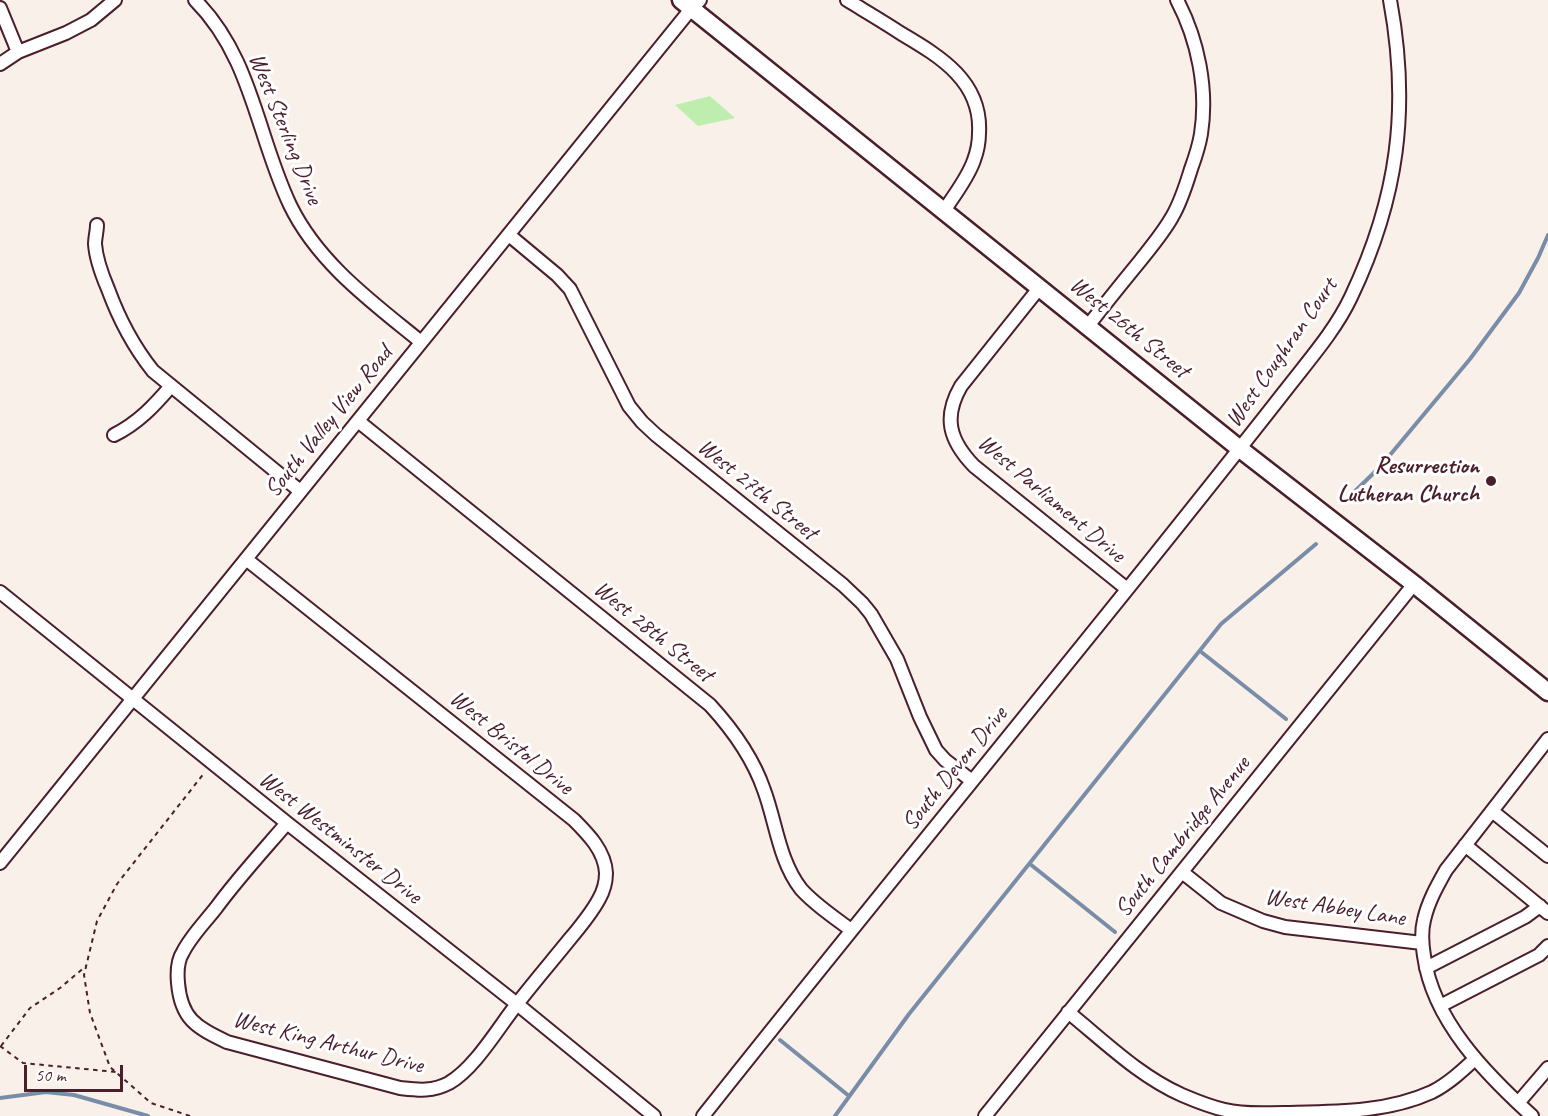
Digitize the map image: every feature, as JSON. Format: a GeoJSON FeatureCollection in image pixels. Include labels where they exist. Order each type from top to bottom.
{"type":"FeatureCollection","features":[{"type":"Feature","properties":{"kind":"main road","name":"West 26th Street"},"geometry":{"type":"LineString","coordinates":[[691,3],[944,211],[1240,449],[1548,692]]}},
{"type":"Feature","properties":{"kind":"street"},"geometry":{"type":"LineString","coordinates":[[0,64],[18,52],[66,33],[91,20],[115,0]]}},
{"type":"Feature","properties":{"kind":"street","name":"West Sterling Drive"},"geometry":{"type":"LineString","coordinates":[[195,0],[213,21],[241,69],[279,179],[306,234],[325,258],[362,294],[421,342]]}},
{"type":"Feature","properties":{"kind":"street"},"geometry":{"type":"LineString","coordinates":[[847,0],[944,60],[966,85],[975,100],[979,142],[974,160],[965,179],[944,211]]}},
{"type":"Feature","properties":{"kind":"street"},"geometry":{"type":"LineString","coordinates":[[1088,326],[1172,217],[1180,202],[1197,151],[1203,114],[1201,74],[1196,49],[1177,0]]}},
{"type":"Feature","properties":{"kind":"street","name":"West Coughran Court"},"geometry":{"type":"LineString","coordinates":[[1240,449],[1316,351],[1344,310],[1380,227],[1395,160],[1399,129],[1399,60],[1390,0]]}},
{"type":"Feature","properties":{"kind":"street","name":"South Valley View Road"},"geometry":{"type":"LineString","coordinates":[[0,863],[509,235],[691,3]]}},
{"type":"Feature","properties":{"kind":"street"},"geometry":{"type":"LineString","coordinates":[[0,8],[18,52]]}},
{"type":"Feature","properties":{"kind":"street"},"geometry":{"type":"LineString","coordinates":[[97,225],[95,244],[98,259],[116,312],[140,355],[153,371],[300,492]]}},
{"type":"Feature","properties":{"kind":"street","name":"West 27th Street"},"geometry":{"type":"LineString","coordinates":[[509,235],[557,275],[570,289],[629,406],[642,422],[704,475],[843,585],[862,603],[897,658],[920,717],[936,750],[972,782]]}},
{"type":"Feature","properties":{"kind":"street","name":"West Parliament Drive"},"geometry":{"type":"LineString","coordinates":[[1040,287],[961,386],[954,398],[951,410],[951,429],[964,456],[974,466],[1127,589]]}},
{"type":"Feature","properties":{"kind":"street"},"geometry":{"type":"LineString","coordinates":[[114,435],[135,424],[171,386]]}},
{"type":"Feature","properties":{"kind":"street","name":"West 28th Street"},"geometry":{"type":"LineString","coordinates":[[358,421],[710,705],[750,759],[764,789],[779,842],[795,880],[812,900],[851,930]]}},
{"type":"Feature","properties":{"kind":"street","name":"South Devon Drive"},"geometry":{"type":"LineString","coordinates":[[703,1116],[1240,449]]}},
{"type":"Feature","properties":{"kind":"street","name":"West Bristol Drive"},"geometry":{"type":"LineString","coordinates":[[246,559],[574,820],[590,836],[599,850],[606,873],[605,885],[600,898],[589,915],[517,1004]]}},
{"type":"Feature","properties":{"kind":"street","name":"South Cambridge Avenue"},"geometry":{"type":"LineString","coordinates":[[985,1116],[1414,584]]}},
{"type":"Feature","properties":{"kind":"street","name":"West Westminster Drive"},"geometry":{"type":"LineString","coordinates":[[0,592],[654,1116]]}},
{"type":"Feature","properties":{"kind":"street"},"geometry":{"type":"LineString","coordinates":[[1532,1116],[1475,1059],[1440,1006],[1432,990],[1422,943],[1424,921],[1433,894],[1446,870],[1548,740]]}},
{"type":"Feature","properties":{"kind":"street"},"geometry":{"type":"LineString","coordinates":[[1492,811],[1548,856]]}},
{"type":"Feature","properties":{"kind":"street","name":"West King Arthur Drive"},"geometry":{"type":"LineString","coordinates":[[287,823],[227,893],[182,953],[178,966],[180,1003],[195,1023],[206,1032],[227,1042],[400,1088],[427,1091],[447,1084],[458,1077],[478,1056],[517,1004]]}},
{"type":"Feature","properties":{"kind":"street"},"geometry":{"type":"LineString","coordinates":[[1465,845],[1544,910]]}},
{"type":"Feature","properties":{"kind":"street","name":"West Abbey Lane"},"geometry":{"type":"LineString","coordinates":[[1182,872],[1221,903],[1263,921],[1285,927],[1422,943]]}},
{"type":"Feature","properties":{"kind":"street"},"geometry":{"type":"LineString","coordinates":[[1426,968],[1525,917],[1544,910]]}},
{"type":"Feature","properties":{"kind":"street"},"geometry":{"type":"LineString","coordinates":[[1440,1006],[1539,956],[1548,946]]}},
{"type":"Feature","properties":{"kind":"street"},"geometry":{"type":"LineString","coordinates":[[1068,1012],[1140,1071],[1162,1085],[1182,1095],[1227,1111],[1292,1113],[1382,1108],[1404,1103],[1434,1091],[1458,1075],[1475,1059]]}},
{"type":"Feature","properties":{"kind":"street"},"geometry":{"type":"LineString","coordinates":[[1518,1103],[1548,1068]]}},
{"type":"Feature","properties":{"kind":"path"},"geometry":{"type":"LineString","coordinates":[[190,1116],[151,1103],[110,1067],[90,1013],[84,975],[97,921],[117,884],[212,763]]}},
{"type":"Feature","properties":{"kind":"path"},"geometry":{"type":"LineString","coordinates":[[86,966],[60,988],[30,1008],[1,1046],[23,1063],[116,1072]]}},
{"type":"Feature","properties":{"kind":"green space"},"geometry":{"type":"Polygon","coordinates":[[[710,96],[735,118],[698,126],[675,105],[710,96]]]}},
{"type":"Feature","properties":{"kind":"waterway"},"geometry":{"type":"LineString","coordinates":[[1352,494],[1380,467],[1470,359],[1519,293],[1548,235]]}},
{"type":"Feature","properties":{"kind":"waterway"},"geometry":{"type":"LineString","coordinates":[[835,1116],[909,1014],[1221,624],[1316,544]]}},
{"type":"Feature","properties":{"kind":"waterway"},"geometry":{"type":"LineString","coordinates":[[1200,651],[1286,719]]}},
{"type":"Feature","properties":{"kind":"waterway"},"geometry":{"type":"LineString","coordinates":[[1030,864],[1115,932]]}},
{"type":"Feature","properties":{"kind":"waterway"},"geometry":{"type":"LineString","coordinates":[[780,1040],[849,1096]]}},
{"type":"Feature","properties":{"kind":"waterway"},"geometry":{"type":"LineString","coordinates":[[0,1098],[46,1092],[74,1095],[148,1116]]}},
{"type":"Feature","properties":{"kind":"place","name":"Resurrection Lutheran Church"},"geometry":{"type":"Point","coordinates":[1491,481]}}]}
